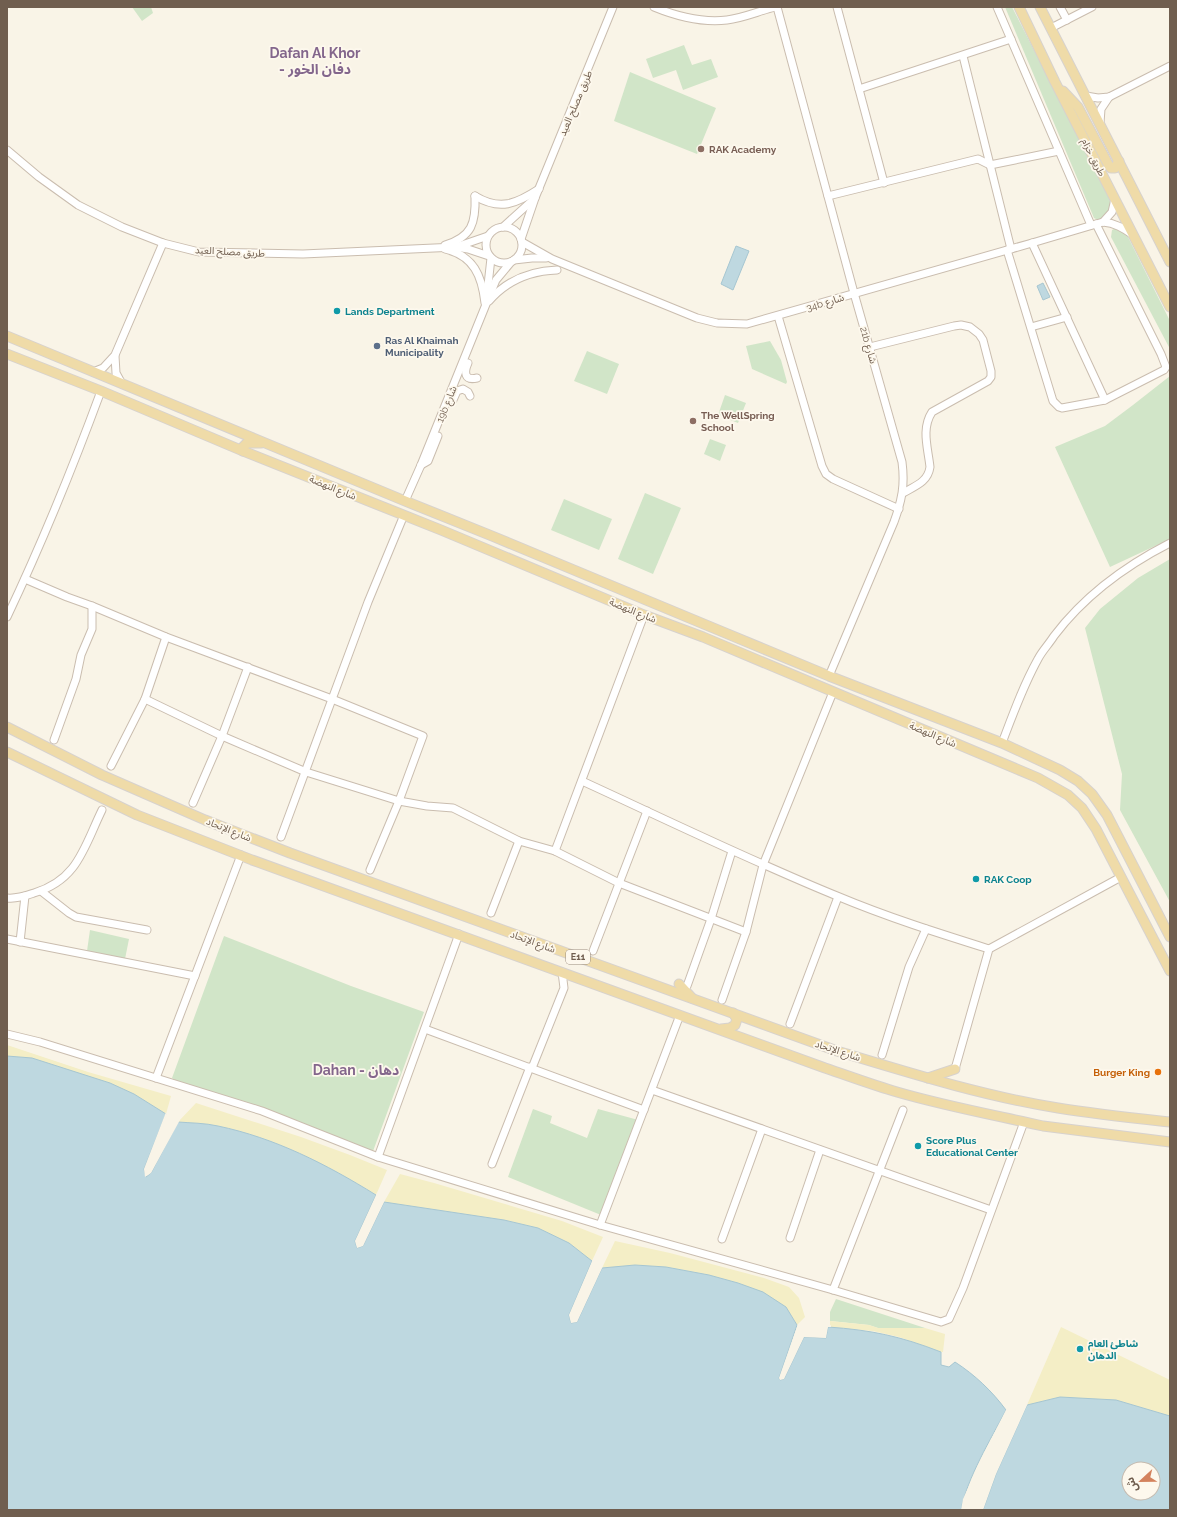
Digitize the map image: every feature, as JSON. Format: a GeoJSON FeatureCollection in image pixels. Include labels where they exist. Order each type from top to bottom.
{"type":"FeatureCollection","features":[{"type":"Feature","properties":{"kind":"main road","name":"طريق خزام"},"geometry":{"type":"LineString","coordinates":[[1019,7],[1055,82],[1170,307]]}},
{"type":"Feature","properties":{"kind":"main road","name":"طريق خزام"},"geometry":{"type":"LineString","coordinates":[[1040,7],[1170,262]]}},
{"type":"Feature","properties":{"kind":"main road"},"geometry":{"type":"LineString","coordinates":[[1055,82],[1078,106],[1109,166],[1111,168],[1115,168],[1119,161]]}},
{"type":"Feature","properties":{"kind":"main road","name":"شارع النهضة"},"geometry":{"type":"LineString","coordinates":[[7,336],[829,676],[1002,743],[1060,770],[1078,781],[1092,794],[1107,815],[1170,937]]}},
{"type":"Feature","properties":{"kind":"main road","name":"شارع النهضة"},"geometry":{"type":"LineString","coordinates":[[7,354],[404,515],[644,615],[703,637],[1038,778],[1068,795],[1082,808],[1096,829],[1170,971]]}},
{"type":"Feature","properties":{"kind":"main road"},"geometry":{"type":"LineString","coordinates":[[243,451],[243,447],[247,443],[265,443]]}},
{"type":"Feature","properties":{"kind":"main road"},"geometry":{"type":"LineString","coordinates":[[703,637],[735,648],[738,645],[738,638]]}},
{"type":"Feature","properties":{"kind":"main road","name":"شارع الإتحاد"},"geometry":{"type":"LineString","coordinates":[[7,727],[102,774],[212,823],[290,853],[837,1051],[928,1078],[1008,1098],[1058,1108],[1170,1122]]}},
{"type":"Feature","properties":{"kind":"main road","name":"شارع الإتحاد"},"geometry":{"type":"LineString","coordinates":[[7,752],[136,815],[380,907],[459,934],[825,1068],[897,1092],[1024,1122],[1043,1126],[1170,1142]]}},
{"type":"Feature","properties":{"kind":"main road"},"geometry":{"type":"LineString","coordinates":[[683,985],[692,999]]}},
{"type":"Feature","properties":{"kind":"main road"},"geometry":{"type":"LineString","coordinates":[[720,1029],[730,1028],[735,1025],[737,1019],[733,1013]]}},
{"type":"Feature","properties":{"kind":"main road"},"geometry":{"type":"LineString","coordinates":[[928,1078],[955,1069]]}},
{"type":"Feature","properties":{"kind":"street","name":"طريق مصلح العيد"},"geometry":{"type":"LineString","coordinates":[[521,241],[535,198],[614,7]]}},
{"type":"Feature","properties":{"kind":"street"},"geometry":{"type":"LineString","coordinates":[[654,7],[683,17],[700,20],[727,20],[776,7]]}},
{"type":"Feature","properties":{"kind":"street","name":"21b شارع"},"geometry":{"type":"LineString","coordinates":[[776,7],[902,462],[904,485],[899,509],[829,676]]}},
{"type":"Feature","properties":{"kind":"street"},"geometry":{"type":"LineString","coordinates":[[837,7],[884,182]]}},
{"type":"Feature","properties":{"kind":"street"},"geometry":{"type":"LineString","coordinates":[[963,56],[1009,250],[1053,401],[1062,408],[1105,400],[1164,370],[1166,367],[1161,354],[1059,151],[997,7]]}},
{"type":"Feature","properties":{"kind":"street"},"geometry":{"type":"LineString","coordinates":[[1060,7],[1067,20]]}},
{"type":"Feature","properties":{"kind":"street"},"geometry":{"type":"LineString","coordinates":[[1051,28],[1092,7]]}},
{"type":"Feature","properties":{"kind":"street"},"geometry":{"type":"LineString","coordinates":[[859,89],[1011,39]]}},
{"type":"Feature","properties":{"kind":"street"},"geometry":{"type":"LineString","coordinates":[[1086,96],[1098,98],[1110,97],[1170,66]]}},
{"type":"Feature","properties":{"kind":"street"},"geometry":{"type":"LineString","coordinates":[[1100,123],[1102,109],[1110,97]]}},
{"type":"Feature","properties":{"kind":"street","name":"طريق مصلح العيد"},"geometry":{"type":"LineString","coordinates":[[7,150],[39,177],[78,205],[122,227],[163,243],[199,252],[285,254],[456,247],[468,249],[490,257]]}},
{"type":"Feature","properties":{"kind":"street"},"geometry":{"type":"LineString","coordinates":[[828,196],[978,159],[990,165],[1059,151]]}},
{"type":"Feature","properties":{"kind":"street"},"geometry":{"type":"LineString","coordinates":[[437,247],[460,239],[469,231],[474,222],[476,210],[475,196],[486,203],[507,205],[517,202],[539,189]]}},
{"type":"Feature","properties":{"kind":"street","name":"طريق مصلح العيد"},"geometry":{"type":"LineString","coordinates":[[503,227],[535,198]]}},
{"type":"Feature","properties":{"kind":"street"},"geometry":{"type":"LineString","coordinates":[[1097,224],[1112,212],[1115,200]]}},
{"type":"Feature","properties":{"kind":"street"},"geometry":{"type":"LineString","coordinates":[[1097,224],[1112,222],[1133,235]]}},
{"type":"Feature","properties":{"kind":"street","name":"34b شارع"},"geometry":{"type":"LineString","coordinates":[[521,241],[552,259],[697,318],[717,323],[747,324],[1097,224]]}},
{"type":"Feature","properties":{"kind":"street"},"geometry":{"type":"LineString","coordinates":[[503,227],[512,229],[516,232],[521,241],[521,250],[519,255],[512,261],[501,263],[490,257],[486,246],[488,236],[495,229],[503,227]]}},
{"type":"Feature","properties":{"kind":"street","name":"طريق مصلح العيد"},"geometry":{"type":"LineString","coordinates":[[456,247],[488,236]]}},
{"type":"Feature","properties":{"kind":"street"},"geometry":{"type":"LineString","coordinates":[[93,372],[104,368],[115,355],[163,243]]}},
{"type":"Feature","properties":{"kind":"street"},"geometry":{"type":"LineString","coordinates":[[1032,243],[1105,400]]}},
{"type":"Feature","properties":{"kind":"street"},"geometry":{"type":"LineString","coordinates":[[437,247],[459,254],[468,260],[475,268],[481,279],[485,306]]}},
{"type":"Feature","properties":{"kind":"street","name":"19b شارع"},"geometry":{"type":"LineString","coordinates":[[485,306],[490,257]]}},
{"type":"Feature","properties":{"kind":"street","name":"34b شارع"},"geometry":{"type":"LineString","coordinates":[[512,261],[532,258],[552,259]]}},
{"type":"Feature","properties":{"kind":"street","name":"19b شارع"},"geometry":{"type":"LineString","coordinates":[[405,501],[496,280],[512,261]]}},
{"type":"Feature","properties":{"kind":"street"},"geometry":{"type":"LineString","coordinates":[[485,306],[501,290],[520,277],[542,271],[557,270]]}},
{"type":"Feature","properties":{"kind":"street"},"geometry":{"type":"LineString","coordinates":[[778,316],[822,466],[826,474],[833,479],[899,509]]}},
{"type":"Feature","properties":{"kind":"street"},"geometry":{"type":"LineString","coordinates":[[1031,327],[1067,317]]}},
{"type":"Feature","properties":{"kind":"street"},"geometry":{"type":"LineString","coordinates":[[477,378],[468,378],[465,370],[478,337],[479,324]]}},
{"type":"Feature","properties":{"kind":"street"},"geometry":{"type":"LineString","coordinates":[[870,346],[961,325],[970,327],[979,334],[983,340],[991,372],[991,377],[988,381],[932,412],[927,420],[925,428],[930,467],[929,473],[924,481],[903,493]]}},
{"type":"Feature","properties":{"kind":"street"},"geometry":{"type":"LineString","coordinates":[[115,355],[116,373],[122,384]]}},
{"type":"Feature","properties":{"kind":"street"},"geometry":{"type":"LineString","coordinates":[[421,465],[428,461],[455,394],[463,389],[468,392],[470,396]]}},
{"type":"Feature","properties":{"kind":"street"},"geometry":{"type":"LineString","coordinates":[[7,617],[25,579],[101,391]]}},
{"type":"Feature","properties":{"kind":"street"},"geometry":{"type":"LineString","coordinates":[[281,837],[368,602],[404,515]]}},
{"type":"Feature","properties":{"kind":"street"},"geometry":{"type":"LineString","coordinates":[[1002,743],[1023,689],[1039,657],[1062,626],[1089,596],[1116,575],[1170,543]]}},
{"type":"Feature","properties":{"kind":"street"},"geometry":{"type":"LineString","coordinates":[[25,579],[67,598],[92,606],[166,637],[332,699],[423,736],[399,801],[370,870]]}},
{"type":"Feature","properties":{"kind":"street"},"geometry":{"type":"LineString","coordinates":[[54,740],[76,679],[81,655],[92,629],[92,606]]}},
{"type":"Feature","properties":{"kind":"street"},"geometry":{"type":"LineString","coordinates":[[556,851],[644,615]]}},
{"type":"Feature","properties":{"kind":"street"},"geometry":{"type":"LineString","coordinates":[[111,766],[145,700],[166,637]]}},
{"type":"Feature","properties":{"kind":"street"},"geometry":{"type":"LineString","coordinates":[[193,802],[222,736],[248,667]]}},
{"type":"Feature","properties":{"kind":"street"},"geometry":{"type":"LineString","coordinates":[[722,1000],[746,932],[763,865],[833,692]]}},
{"type":"Feature","properties":{"kind":"street"},"geometry":{"type":"LineString","coordinates":[[145,700],[222,736],[306,772],[399,801],[427,806],[453,808],[519,841],[556,851],[619,883],[746,932]]}},
{"type":"Feature","properties":{"kind":"street"},"geometry":{"type":"LineString","coordinates":[[582,781],[732,851],[838,897],[926,929],[990,949]]}},
{"type":"Feature","properties":{"kind":"street"},"geometry":{"type":"LineString","coordinates":[[7,898],[25,896],[41,891],[67,876],[77,864],[102,810]]}},
{"type":"Feature","properties":{"kind":"street"},"geometry":{"type":"LineString","coordinates":[[593,951],[647,811]]}},
{"type":"Feature","properties":{"kind":"street"},"geometry":{"type":"LineString","coordinates":[[491,914],[519,841]]}},
{"type":"Feature","properties":{"kind":"street"},"geometry":{"type":"LineString","coordinates":[[683,985],[711,919],[732,851]]}},
{"type":"Feature","properties":{"kind":"street"},"geometry":{"type":"LineString","coordinates":[[156,1078],[241,855]]}},
{"type":"Feature","properties":{"kind":"street"},"geometry":{"type":"LineString","coordinates":[[955,1069],[990,949],[1121,877]]}},
{"type":"Feature","properties":{"kind":"street"},"geometry":{"type":"LineString","coordinates":[[41,891],[76,917],[147,930]]}},
{"type":"Feature","properties":{"kind":"street"},"geometry":{"type":"LineString","coordinates":[[20,942],[25,896]]}},
{"type":"Feature","properties":{"kind":"street"},"geometry":{"type":"LineString","coordinates":[[790,1024],[838,897]]}},
{"type":"Feature","properties":{"kind":"street"},"geometry":{"type":"LineString","coordinates":[[882,1055],[909,967],[926,929]]}},
{"type":"Feature","properties":{"kind":"street"},"geometry":{"type":"LineString","coordinates":[[378,1157],[459,934]]}},
{"type":"Feature","properties":{"kind":"street"},"geometry":{"type":"LineString","coordinates":[[7,939],[195,976]]}},
{"type":"Feature","properties":{"kind":"street"},"geometry":{"type":"LineString","coordinates":[[492,1164],[564,988],[562,972]]}},
{"type":"Feature","properties":{"kind":"street"},"geometry":{"type":"LineString","coordinates":[[600,1225],[680,1015]]}},
{"type":"Feature","properties":{"kind":"street"},"geometry":{"type":"LineString","coordinates":[[425,1029],[644,1110]]}},
{"type":"Feature","properties":{"kind":"street"},"geometry":{"type":"LineString","coordinates":[[7,1034],[40,1042],[262,1111],[378,1157],[600,1225],[833,1290],[937,1322],[945,1321],[952,1314],[1024,1122]]}},
{"type":"Feature","properties":{"kind":"street"},"geometry":{"type":"LineString","coordinates":[[652,1090],[991,1210]]}},
{"type":"Feature","properties":{"kind":"street"},"geometry":{"type":"LineString","coordinates":[[833,1290],[881,1171],[903,1110]]}},
{"type":"Feature","properties":{"kind":"street"},"geometry":{"type":"LineString","coordinates":[[722,1239],[762,1129]]}},
{"type":"Feature","properties":{"kind":"street"},"geometry":{"type":"LineString","coordinates":[[790,1238],[820,1150]]}},
{"type":"Feature","properties":{"kind":"green space"},"geometry":{"type":"Polygon","coordinates":[[[132,7],[151,7],[153,13],[142,21],[132,7]]]}},
{"type":"Feature","properties":{"kind":"green space"},"geometry":{"type":"Polygon","coordinates":[[[1005,7],[1012,7],[1115,209],[1100,221],[1094,218],[1005,7]]]}},
{"type":"Feature","properties":{"kind":"green space"},"geometry":{"type":"Polygon","coordinates":[[[684,45],[692,65],[711,59],[718,77],[683,90],[676,70],[653,78],[646,59],[684,45]]]}},
{"type":"Feature","properties":{"kind":"green space"},"geometry":{"type":"Polygon","coordinates":[[[630,72],[716,108],[697,154],[614,121],[630,72]]]}},
{"type":"Feature","properties":{"kind":"green space"},"geometry":{"type":"Polygon","coordinates":[[[1116,228],[1125,231],[1170,321],[1170,349],[1111,237],[1112,230],[1116,228]]]}},
{"type":"Feature","properties":{"kind":"green space"},"geometry":{"type":"Polygon","coordinates":[[[770,341],[781,360],[787,382],[786,384],[752,369],[746,346],[770,341]]]}},
{"type":"Feature","properties":{"kind":"green space"},"geometry":{"type":"Polygon","coordinates":[[[587,351],[619,364],[607,394],[574,381],[587,351]]]}},
{"type":"Feature","properties":{"kind":"green space"},"geometry":{"type":"Polygon","coordinates":[[[1170,376],[1170,539],[1110,567],[1055,447],[1105,426],[1170,376]]]}},
{"type":"Feature","properties":{"kind":"green space"},"geometry":{"type":"Polygon","coordinates":[[[725,395],[746,403],[738,423],[718,415],[725,395]]]}},
{"type":"Feature","properties":{"kind":"green space"},"geometry":{"type":"Polygon","coordinates":[[[710,439],[726,445],[720,461],[704,454],[710,439]]]}},
{"type":"Feature","properties":{"kind":"green space"},"geometry":{"type":"Polygon","coordinates":[[[645,493],[681,508],[653,574],[618,559],[645,493]]]}},
{"type":"Feature","properties":{"kind":"green space"},"geometry":{"type":"Polygon","coordinates":[[[564,499],[612,519],[599,550],[551,530],[564,499]]]}},
{"type":"Feature","properties":{"kind":"green space"},"geometry":{"type":"Polygon","coordinates":[[[1170,559],[1170,902],[1120,810],[1122,774],[1085,628],[1100,609],[1138,578],[1170,559]]]}},
{"type":"Feature","properties":{"kind":"green space"},"geometry":{"type":"Polygon","coordinates":[[[90,930],[129,939],[125,959],[87,951],[90,930]]]}},
{"type":"Feature","properties":{"kind":"green space"},"geometry":{"type":"Polygon","coordinates":[[[224,936],[351,986],[424,1012],[372,1154],[248,1108],[191,1090],[172,1078],[224,936]]]}},
{"type":"Feature","properties":{"kind":"green space"},"geometry":{"type":"Polygon","coordinates":[[[533,1109],[552,1116],[550,1123],[587,1138],[598,1109],[642,1121],[601,1215],[508,1177],[533,1109]]]}},
{"type":"Feature","properties":{"kind":"green space"},"geometry":{"type":"Polygon","coordinates":[[[836,1299],[925,1328],[878,1328],[869,1325],[830,1321],[830,1312],[836,1299]]]}},
{"type":"Feature","properties":{"kind":"sand"},"geometry":{"type":"Polygon","coordinates":[[[7,1045],[88,1072],[171,1096],[166,1114],[132,1093],[32,1058],[7,1056],[7,1045]]]}},
{"type":"Feature","properties":{"kind":"sand"},"geometry":{"type":"Polygon","coordinates":[[[196,1103],[301,1137],[387,1170],[376,1195],[300,1153],[260,1137],[213,1125],[178,1122],[196,1103]]]}},
{"type":"Feature","properties":{"kind":"sand"},"geometry":{"type":"Polygon","coordinates":[[[400,1174],[562,1221],[603,1237],[592,1261],[569,1243],[538,1228],[504,1220],[384,1202],[400,1174]]]}},
{"type":"Feature","properties":{"kind":"sand"},"geometry":{"type":"Polygon","coordinates":[[[615,1241],[670,1253],[764,1278],[789,1287],[799,1298],[805,1317],[797,1325],[786,1307],[738,1283],[709,1275],[666,1267],[635,1265],[602,1268],[615,1241]]]}},
{"type":"Feature","properties":{"kind":"sand"},"geometry":{"type":"Polygon","coordinates":[[[830,1321],[869,1325],[878,1328],[925,1328],[945,1334],[943,1352],[899,1337],[873,1331],[830,1327],[830,1321]]]}},
{"type":"Feature","properties":{"kind":"sand","name":"شاطئ العام الدهان"},"geometry":{"type":"Polygon","coordinates":[[[1061,1327],[1170,1380],[1170,1416],[1116,1400],[1060,1397],[1027,1405],[1061,1327]]]}},
{"type":"Feature","properties":{"kind":"water"},"geometry":{"type":"Polygon","coordinates":[[[736,246],[749,251],[733,290],[721,284],[736,246]]]}},
{"type":"Feature","properties":{"kind":"water"},"geometry":{"type":"Polygon","coordinates":[[[1043,283],[1050,297],[1043,300],[1037,286],[1043,283]]]}},
{"type":"Feature","properties":{"kind":"water"},"geometry":{"type":"Polygon","coordinates":[[[7,1056],[32,1058],[110,1083],[134,1094],[166,1114],[144,1169],[146,1177],[151,1173],[178,1122],[208,1124],[239,1131],[260,1137],[300,1153],[376,1195],[355,1241],[357,1248],[363,1246],[384,1202],[504,1220],[538,1228],[569,1243],[592,1261],[569,1315],[571,1323],[577,1322],[602,1268],[635,1265],[666,1267],[709,1275],[763,1292],[786,1307],[797,1325],[779,1378],[780,1380],[784,1379],[804,1337],[826,1338],[828,1327],[858,1330],[899,1338],[941,1352],[941,1365],[949,1367],[955,1362],[989,1390],[1006,1410],[968,1485],[961,1510],[7,1510],[7,1056]]]}},
{"type":"Feature","properties":{"kind":"water"},"geometry":{"type":"Polygon","coordinates":[[[1060,1397],[1116,1400],[1170,1416],[1170,1510],[983,1510],[996,1474],[1027,1405],[1060,1397]]]}},
{"type":"Feature","properties":{"kind":"pier"},"geometry":{"type":"Polygon","coordinates":[[[166,1112],[167,1115],[146,1169],[147,1174],[176,1121],[180,1120],[151,1173],[145,1177],[144,1169],[166,1112]]]}},
{"type":"Feature","properties":{"kind":"pier"},"geometry":{"type":"Polygon","coordinates":[[[377,1193],[378,1196],[357,1241],[359,1245],[361,1244],[383,1201],[385,1200],[363,1246],[357,1248],[355,1241],[377,1193]]]}},
{"type":"Feature","properties":{"kind":"pier"},"geometry":{"type":"Polygon","coordinates":[[[593,1259],[594,1262],[571,1315],[573,1321],[576,1320],[601,1267],[603,1266],[577,1322],[571,1323],[569,1315],[593,1259]]]}},
{"type":"Feature","properties":{"kind":"pier"},"geometry":{"type":"Polygon","coordinates":[[[798,1324],[799,1326],[781,1378],[783,1377],[802,1335],[825,1336],[826,1326],[831,1325],[831,1327],[828,1327],[826,1338],[804,1337],[784,1379],[780,1380],[779,1378],[798,1324]]]}},
{"type":"Feature","properties":{"kind":"pier"},"geometry":{"type":"Polygon","coordinates":[[[1028,1403],[996,1474],[983,1510],[981,1510],[994,1474],[1025,1405],[1028,1403]]]}},
{"type":"Feature","properties":{"kind":"pier"},"geometry":{"type":"Polygon","coordinates":[[[1007,1408],[1008,1411],[984,1458],[965,1500],[963,1510],[961,1510],[963,1499],[1007,1408]]]}},
{"type":"Feature","properties":{"kind":"place","name":"RAK Academy"},"geometry":{"type":"Point","coordinates":[701,149]}},
{"type":"Feature","properties":{"kind":"place","name":"Lands Department"},"geometry":{"type":"Point","coordinates":[337,311]}},
{"type":"Feature","properties":{"kind":"place","name":"Ras Al Khaimah Municipality"},"geometry":{"type":"Point","coordinates":[377,346]}},
{"type":"Feature","properties":{"kind":"place","name":"The WellSpring School"},"geometry":{"type":"Point","coordinates":[693,421]}},
{"type":"Feature","properties":{"kind":"place","name":"RAK Coop"},"geometry":{"type":"Point","coordinates":[976,879]}},
{"type":"Feature","properties":{"kind":"place","name":"Burger King"},"geometry":{"type":"Point","coordinates":[1158,1072]}},
{"type":"Feature","properties":{"kind":"place","name":"Score Plus Educational Center"},"geometry":{"type":"Point","coordinates":[918,1146]}},
{"type":"Feature","properties":{"kind":"place","name":"شاطئ العام الدهان"},"geometry":{"type":"Point","coordinates":[1080,1349]}},
{"type":"Feature","properties":{"kind":"district","name":"Dafan Al Khor - دفان الخور"},"geometry":{"type":"Point","coordinates":[315,62]}},
{"type":"Feature","properties":{"kind":"district","name":"Dahan - دهان"},"geometry":{"type":"Point","coordinates":[356,1070]}}]}
